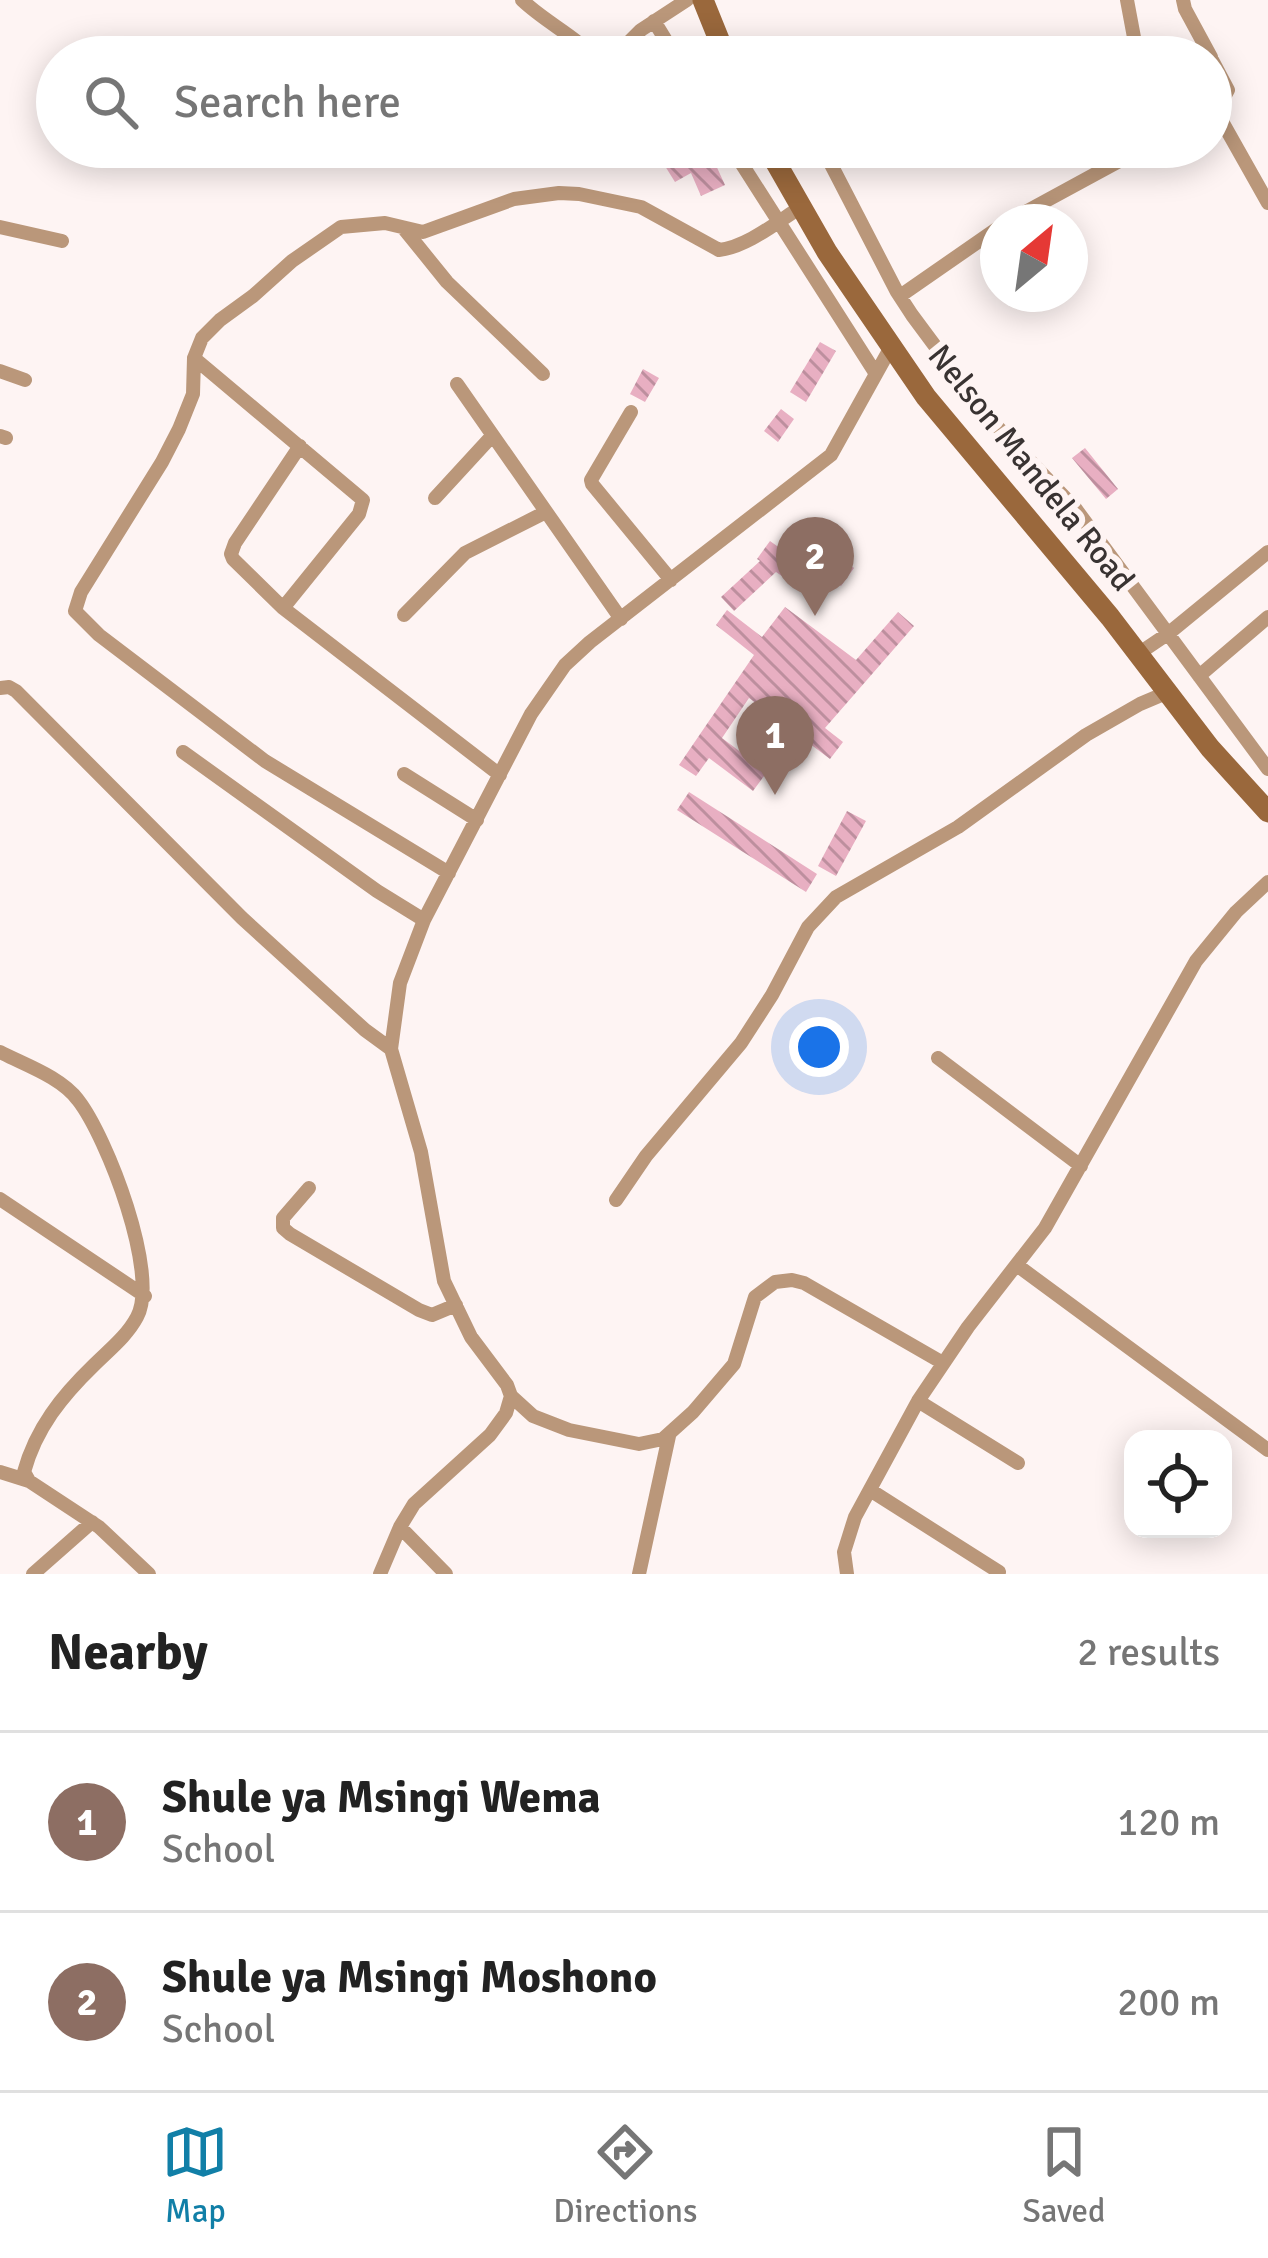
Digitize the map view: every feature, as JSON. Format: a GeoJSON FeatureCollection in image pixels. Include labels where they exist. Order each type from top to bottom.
{"type":"FeatureCollection","features":[{"type":"Feature","properties":{"kind":"main road"},"geometry":{"type":"LineString","coordinates":[[703,0],[718,36]]}},
{"type":"Feature","properties":{"kind":"main road","name":"Nelson Mandela Road"},"geometry":{"type":"LineString","coordinates":[[779,168],[891,347],[969,451],[1088,589],[1210,748],[1268,812]]}},
{"type":"Feature","properties":{"kind":"street"},"geometry":{"type":"LineString","coordinates":[[522,0],[538,16],[572,36]]}},
{"type":"Feature","properties":{"kind":"street"},"geometry":{"type":"LineString","coordinates":[[637,36],[687,0]]}},
{"type":"Feature","properties":{"kind":"street"},"geometry":{"type":"LineString","coordinates":[[1127,0],[1134,36]]}},
{"type":"Feature","properties":{"kind":"street"},"geometry":{"type":"LineString","coordinates":[[1183,0],[1199,36]]}},
{"type":"Feature","properties":{"kind":"street"},"geometry":{"type":"LineString","coordinates":[[654,21],[663,36]]}},
{"type":"Feature","properties":{"kind":"street"},"geometry":{"type":"LineString","coordinates":[[1232,143],[1268,203]]}},
{"type":"Feature","properties":{"kind":"street"},"geometry":{"type":"LineString","coordinates":[[744,168],[876,374]]}},
{"type":"Feature","properties":{"kind":"street"},"geometry":{"type":"LineString","coordinates":[[833,168],[900,296],[973,399],[1075,508],[1268,770]]}},
{"type":"Feature","properties":{"kind":"street"},"geometry":{"type":"LineString","coordinates":[[1040,204],[1106,168]]}},
{"type":"Feature","properties":{"kind":"street"},"geometry":{"type":"LineString","coordinates":[[448,873],[265,761],[75,611],[81,592],[179,429],[193,394],[194,358],[208,330],[341,227],[370,222],[423,232],[514,199],[559,193],[640,207],[719,250],[729,249],[800,207]]}},
{"type":"Feature","properties":{"kind":"street"},"geometry":{"type":"LineString","coordinates":[[0,227],[62,241]]}},
{"type":"Feature","properties":{"kind":"street"},"geometry":{"type":"LineString","coordinates":[[406,230],[447,281],[543,374]]}},
{"type":"Feature","properties":{"kind":"street"},"geometry":{"type":"LineString","coordinates":[[900,296],[980,240]]}},
{"type":"Feature","properties":{"kind":"street"},"geometry":{"type":"LineString","coordinates":[[380,1574],[400,1527],[422,1495],[500,1423],[511,1396],[508,1385],[470,1337],[444,1282],[422,1152],[392,1049],[400,983],[424,920],[530,714],[565,665],[831,455],[891,347]]}},
{"type":"Feature","properties":{"kind":"street"},"geometry":{"type":"LineString","coordinates":[[194,358],[359,495],[364,505],[284,608]]}},
{"type":"Feature","properties":{"kind":"street"},"geometry":{"type":"LineString","coordinates":[[0,371],[25,380]]}},
{"type":"Feature","properties":{"kind":"street"},"geometry":{"type":"LineString","coordinates":[[457,385],[620,619]]}},
{"type":"Feature","properties":{"kind":"street"},"geometry":{"type":"LineString","coordinates":[[631,412],[592,484],[671,580]]}},
{"type":"Feature","properties":{"kind":"street"},"geometry":{"type":"LineString","coordinates":[[434,498],[492,436]]}},
{"type":"Feature","properties":{"kind":"street"},"geometry":{"type":"LineString","coordinates":[[300,446],[231,554],[284,608],[500,775]]}},
{"type":"Feature","properties":{"kind":"street"},"geometry":{"type":"LineString","coordinates":[[404,615],[465,553],[544,513]]}},
{"type":"Feature","properties":{"kind":"street"},"geometry":{"type":"LineString","coordinates":[[1138,654],[1268,552]]}},
{"type":"Feature","properties":{"kind":"street"},"geometry":{"type":"LineString","coordinates":[[1199,676],[1268,617]]}},
{"type":"Feature","properties":{"kind":"street"},"geometry":{"type":"LineString","coordinates":[[0,688],[16,691],[242,918],[392,1049]]}},
{"type":"Feature","properties":{"kind":"street"},"geometry":{"type":"LineString","coordinates":[[616,1200],[646,1156],[741,1043],[808,927],[836,897],[958,827],[1086,735],[1166,693]]}},
{"type":"Feature","properties":{"kind":"street"},"geometry":{"type":"LineString","coordinates":[[183,752],[424,920]]}},
{"type":"Feature","properties":{"kind":"street"},"geometry":{"type":"LineString","coordinates":[[404,774],[477,820]]}},
{"type":"Feature","properties":{"kind":"street"},"geometry":{"type":"LineString","coordinates":[[847,1574],[848,1534],[918,1401],[1045,1228],[1196,961],[1268,882]]}},
{"type":"Feature","properties":{"kind":"street"},"geometry":{"type":"LineString","coordinates":[[0,1052],[64,1086],[95,1128],[136,1229],[145,1296],[128,1332],[65,1393],[42,1427],[25,1467],[29,1481]]}},
{"type":"Feature","properties":{"kind":"street"},"geometry":{"type":"LineString","coordinates":[[938,1058],[1081,1166]]}},
{"type":"Feature","properties":{"kind":"street"},"geometry":{"type":"LineString","coordinates":[[309,1188],[284,1218],[283,1228],[290,1234],[426,1313],[456,1305]]}},
{"type":"Feature","properties":{"kind":"street"},"geometry":{"type":"LineString","coordinates":[[0,1198],[145,1296]]}},
{"type":"Feature","properties":{"kind":"street"},"geometry":{"type":"LineString","coordinates":[[1018,1266],[1268,1450]]}},
{"type":"Feature","properties":{"kind":"street"},"geometry":{"type":"LineString","coordinates":[[511,1396],[533,1415],[569,1430],[639,1444],[669,1436],[734,1364],[754,1297],[783,1280],[804,1282],[943,1363]]}},
{"type":"Feature","properties":{"kind":"street"},"geometry":{"type":"LineString","coordinates":[[918,1401],[1018,1463]]}},
{"type":"Feature","properties":{"kind":"street"},"geometry":{"type":"LineString","coordinates":[[639,1574],[669,1436]]}},
{"type":"Feature","properties":{"kind":"street"},"geometry":{"type":"LineString","coordinates":[[0,1472],[29,1481],[92,1522],[149,1574]]}},
{"type":"Feature","properties":{"kind":"street"},"geometry":{"type":"LineString","coordinates":[[870,1490],[999,1572]]}},
{"type":"Feature","properties":{"kind":"street"},"geometry":{"type":"LineString","coordinates":[[34,1574],[92,1522]]}},
{"type":"Feature","properties":{"kind":"street"},"geometry":{"type":"LineString","coordinates":[[400,1527],[446,1574]]}},
{"type":"Feature","properties":{"kind":"building"},"geometry":{"type":"Polygon","coordinates":[[[666,168],[717,168],[725,185],[701,196],[691,173],[675,182],[666,168]]]}},
{"type":"Feature","properties":{"kind":"building"},"geometry":{"type":"Polygon","coordinates":[[[820,342],[836,351],[806,402],[790,392],[820,342]]]}},
{"type":"Feature","properties":{"kind":"building"},"geometry":{"type":"Polygon","coordinates":[[[643,369],[659,378],[645,402],[630,394],[643,369]]]}},
{"type":"Feature","properties":{"kind":"building"},"geometry":{"type":"Polygon","coordinates":[[[781,409],[794,419],[778,442],[764,431],[781,409]]]}},
{"type":"Feature","properties":{"kind":"building"},"geometry":{"type":"Polygon","coordinates":[[[1085,448],[1118,489],[1106,499],[1072,458],[1085,448]]]}},
{"type":"Feature","properties":{"kind":"building"},"geometry":{"type":"Polygon","coordinates":[[[800,530],[854,568],[841,586],[835,581],[820,602],[776,572],[734,611],[721,597],[760,561],[770,541],[784,551],[800,530]]]}},
{"type":"Feature","properties":{"kind":"building"},"geometry":{"type":"Polygon","coordinates":[[[785,607],[856,660],[898,612],[914,626],[825,728],[843,742],[830,759],[749,698],[722,738],[767,772],[753,791],[709,758],[696,776],[679,765],[754,655],[716,625],[727,610],[762,637],[785,607]]]}},
{"type":"Feature","properties":{"kind":"building"},"geometry":{"type":"Polygon","coordinates":[[[689,792],[817,874],[806,892],[677,810],[689,792]]]}},
{"type":"Feature","properties":{"kind":"building"},"geometry":{"type":"Polygon","coordinates":[[[847,811],[866,821],[836,876],[818,866],[847,811]]]}},
{"type":"Feature","properties":{"kind":"place","name":"Shule ya Msingi Moshono"},"geometry":{"type":"Point","coordinates":[815,616]}},
{"type":"Feature","properties":{"kind":"place","name":"Shule ya Msingi Wema"},"geometry":{"type":"Point","coordinates":[775,795]}}]}
